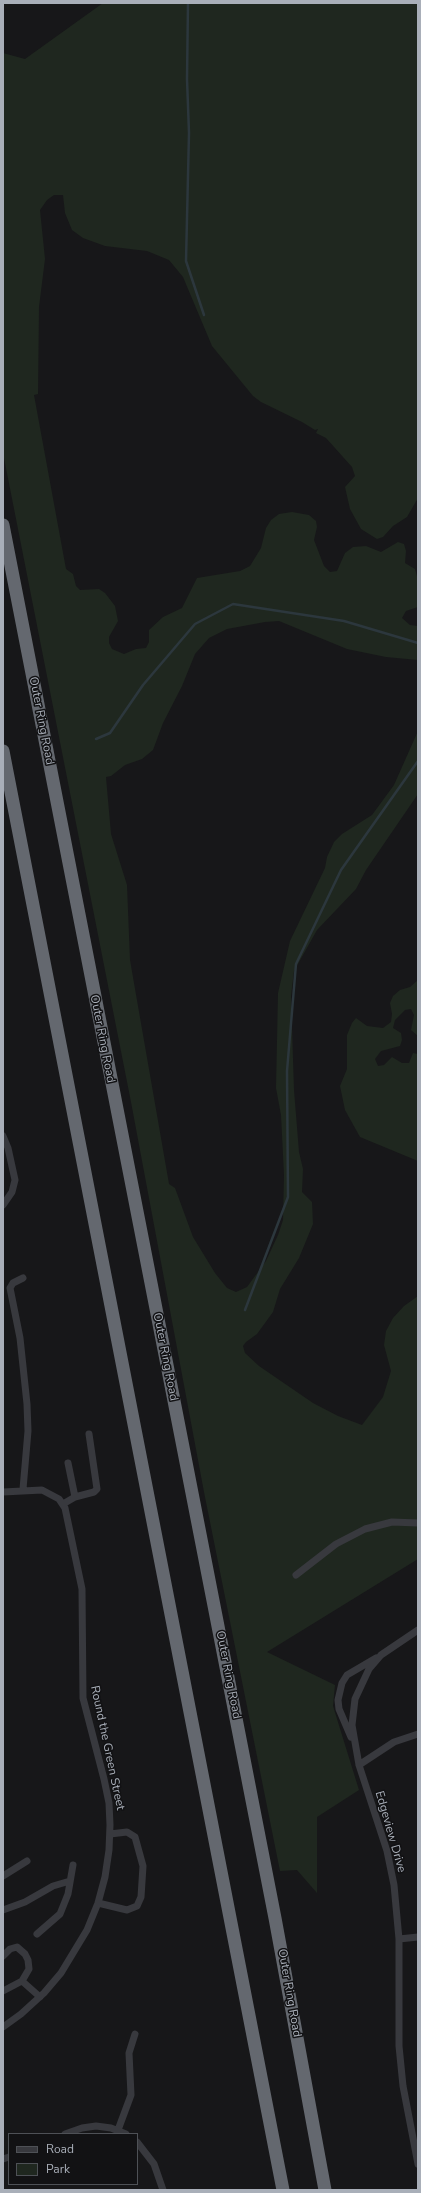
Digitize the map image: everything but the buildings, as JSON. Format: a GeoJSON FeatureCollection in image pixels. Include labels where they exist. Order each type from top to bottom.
{"type":"FeatureCollection","features":[{"type":"Feature","properties":{"kind":"highway","name":"Outer Ring Road"},"geometry":{"type":"LineString","coordinates":[[3,525],[275,1918],[325,2190]]}},
{"type":"Feature","properties":{"kind":"highway"},"geometry":{"type":"LineString","coordinates":[[3,751],[283,2190]]}},
{"type":"Feature","properties":{"kind":"street"},"geometry":{"type":"LineString","coordinates":[[3,1136],[8,1148],[14,1180],[12,1192],[3,1205]]}},
{"type":"Feature","properties":{"kind":"street"},"geometry":{"type":"LineString","coordinates":[[23,1278],[13,1283],[10,1288],[20,1338],[27,1404],[28,1431],[23,1490]]}},
{"type":"Feature","properties":{"kind":"street"},"geometry":{"type":"LineString","coordinates":[[3,1492],[42,1490],[51,1494],[63,1504],[74,1497],[94,1492],[97,1489],[89,1434]]}},
{"type":"Feature","properties":{"kind":"street"},"geometry":{"type":"LineString","coordinates":[[68,1463],[74,1497]]}},
{"type":"Feature","properties":{"kind":"street","name":"Round the Green Street"},"geometry":{"type":"LineString","coordinates":[[3,2027],[40,1997],[61,1973],[76,1950],[98,1904],[108,1857],[110,1834],[109,1803],[83,1698],[82,1589],[63,1504]]}},
{"type":"Feature","properties":{"kind":"street"},"geometry":{"type":"LineString","coordinates":[[296,1575],[336,1544],[365,1529],[392,1522],[418,1523]]}},
{"type":"Feature","properties":{"kind":"street","name":"Edgeview Drive"},"geometry":{"type":"LineString","coordinates":[[418,1630],[381,1655],[368,1670],[355,1699],[352,1725],[359,1765],[387,1851],[394,1885],[398,1939],[399,2046],[403,2086],[418,2164]]}},
{"type":"Feature","properties":{"kind":"street"},"geometry":{"type":"LineString","coordinates":[[354,1743],[339,1709],[338,1700],[340,1687],[347,1675],[381,1655]]}},
{"type":"Feature","properties":{"kind":"street"},"geometry":{"type":"LineString","coordinates":[[359,1765],[394,1742],[418,1734]]}},
{"type":"Feature","properties":{"kind":"street"},"geometry":{"type":"LineString","coordinates":[[98,1904],[127,1910],[137,1906],[141,1897],[143,1866],[135,1837],[127,1832],[110,1834]]}},
{"type":"Feature","properties":{"kind":"street"},"geometry":{"type":"LineString","coordinates":[[3,1876],[27,1861]]}},
{"type":"Feature","properties":{"kind":"street"},"geometry":{"type":"LineString","coordinates":[[37,1934],[60,1914],[68,1894],[73,1865]]}},
{"type":"Feature","properties":{"kind":"street"},"geometry":{"type":"LineString","coordinates":[[3,1910],[25,1902],[53,1886],[70,1881]]}},
{"type":"Feature","properties":{"kind":"street"},"geometry":{"type":"LineString","coordinates":[[398,1939],[418,1937]]}},
{"type":"Feature","properties":{"kind":"street"},"geometry":{"type":"LineString","coordinates":[[3,1956],[14,1947],[22,1950],[28,1960],[29,1969],[22,1981],[3,1991]]}},
{"type":"Feature","properties":{"kind":"street"},"geometry":{"type":"LineString","coordinates":[[22,1981],[40,1997]]}},
{"type":"Feature","properties":{"kind":"street"},"geometry":{"type":"LineString","coordinates":[[118,2130],[131,2096],[129,2053],[135,2034]]}},
{"type":"Feature","properties":{"kind":"street"},"geometry":{"type":"LineString","coordinates":[[68,2133],[88,2127],[104,2126],[124,2133]]}},
{"type":"Feature","properties":{"kind":"street"},"geometry":{"type":"LineString","coordinates":[[138,2143],[154,2164],[163,2190]]}},
{"type":"Feature","properties":{"kind":"green space"},"geometry":{"type":"Polygon","coordinates":[[[103,3],[418,3],[418,498],[407,517],[393,526],[383,537],[377,539],[361,529],[350,509],[345,487],[355,476],[352,467],[326,438],[316,433],[318,429],[315,430],[261,402],[253,396],[212,346],[183,277],[169,260],[147,251],[105,246],[83,238],[72,230],[65,213],[63,195],[54,195],[47,200],[40,210],[45,259],[39,307],[38,394],[34,395],[66,569],[73,574],[76,586],[80,590],[99,589],[105,593],[115,606],[118,621],[109,637],[109,643],[112,649],[124,654],[136,649],[146,648],[149,642],[149,630],[163,617],[182,608],[197,578],[240,571],[250,566],[261,548],[266,528],[271,520],[279,514],[292,512],[309,515],[316,521],[317,527],[314,540],[324,566],[330,572],[337,571],[345,553],[353,547],[366,546],[381,552],[398,542],[404,544],[406,551],[405,563],[415,569],[418,580],[418,607],[406,611],[402,618],[410,625],[418,626],[418,660],[386,657],[347,649],[279,621],[227,629],[209,638],[195,654],[182,686],[163,723],[153,750],[142,759],[125,765],[111,776],[106,777],[111,834],[127,885],[130,960],[169,1184],[175,1188],[193,1237],[215,1273],[227,1288],[236,1292],[247,1287],[266,1261],[283,1220],[284,1175],[281,1115],[276,1088],[278,993],[290,941],[325,868],[327,857],[334,842],[342,834],[372,815],[394,785],[418,731],[418,794],[366,870],[356,889],[317,930],[294,971],[291,996],[294,1090],[299,1152],[303,1169],[302,1192],[312,1202],[313,1224],[299,1258],[280,1289],[273,1312],[257,1334],[243,1346],[245,1353],[259,1366],[313,1403],[338,1416],[362,1425],[383,1397],[391,1371],[384,1345],[386,1331],[393,1318],[404,1306],[418,1296],[418,1559],[267,1652],[335,1685],[333,1706],[359,1790],[317,1817],[317,1893],[297,1870],[280,1871],[204,1492],[131,1102],[3,453],[3,53],[25,59],[103,3]]]}},
{"type":"Feature","properties":{"kind":"green space"},"geometry":{"type":"Polygon","coordinates":[[[418,980],[418,1036],[411,1030],[414,1015],[411,1009],[405,1010],[395,1020],[393,1028],[401,1033],[402,1040],[400,1046],[381,1051],[375,1059],[378,1066],[384,1065],[392,1057],[402,1063],[409,1063],[413,1053],[418,1054],[418,1161],[360,1137],[345,1110],[340,1086],[347,1069],[347,1035],[352,1023],[356,1018],[367,1026],[383,1028],[391,1022],[392,1014],[390,1003],[393,996],[400,990],[410,987],[418,980]]]}},
{"type":"Feature","properties":{"kind":"waterway"},"geometry":{"type":"LineString","coordinates":[[188,3],[187,79],[189,133],[186,261],[204,315]]}},
{"type":"Feature","properties":{"kind":"waterway"},"geometry":{"type":"LineString","coordinates":[[96,739],[110,733],[143,685],[195,624],[233,604],[344,621],[418,643]]}},
{"type":"Feature","properties":{"kind":"waterway"},"geometry":{"type":"LineString","coordinates":[[245,1310],[288,1197],[287,1071],[296,964],[341,870],[418,761]]}}]}
